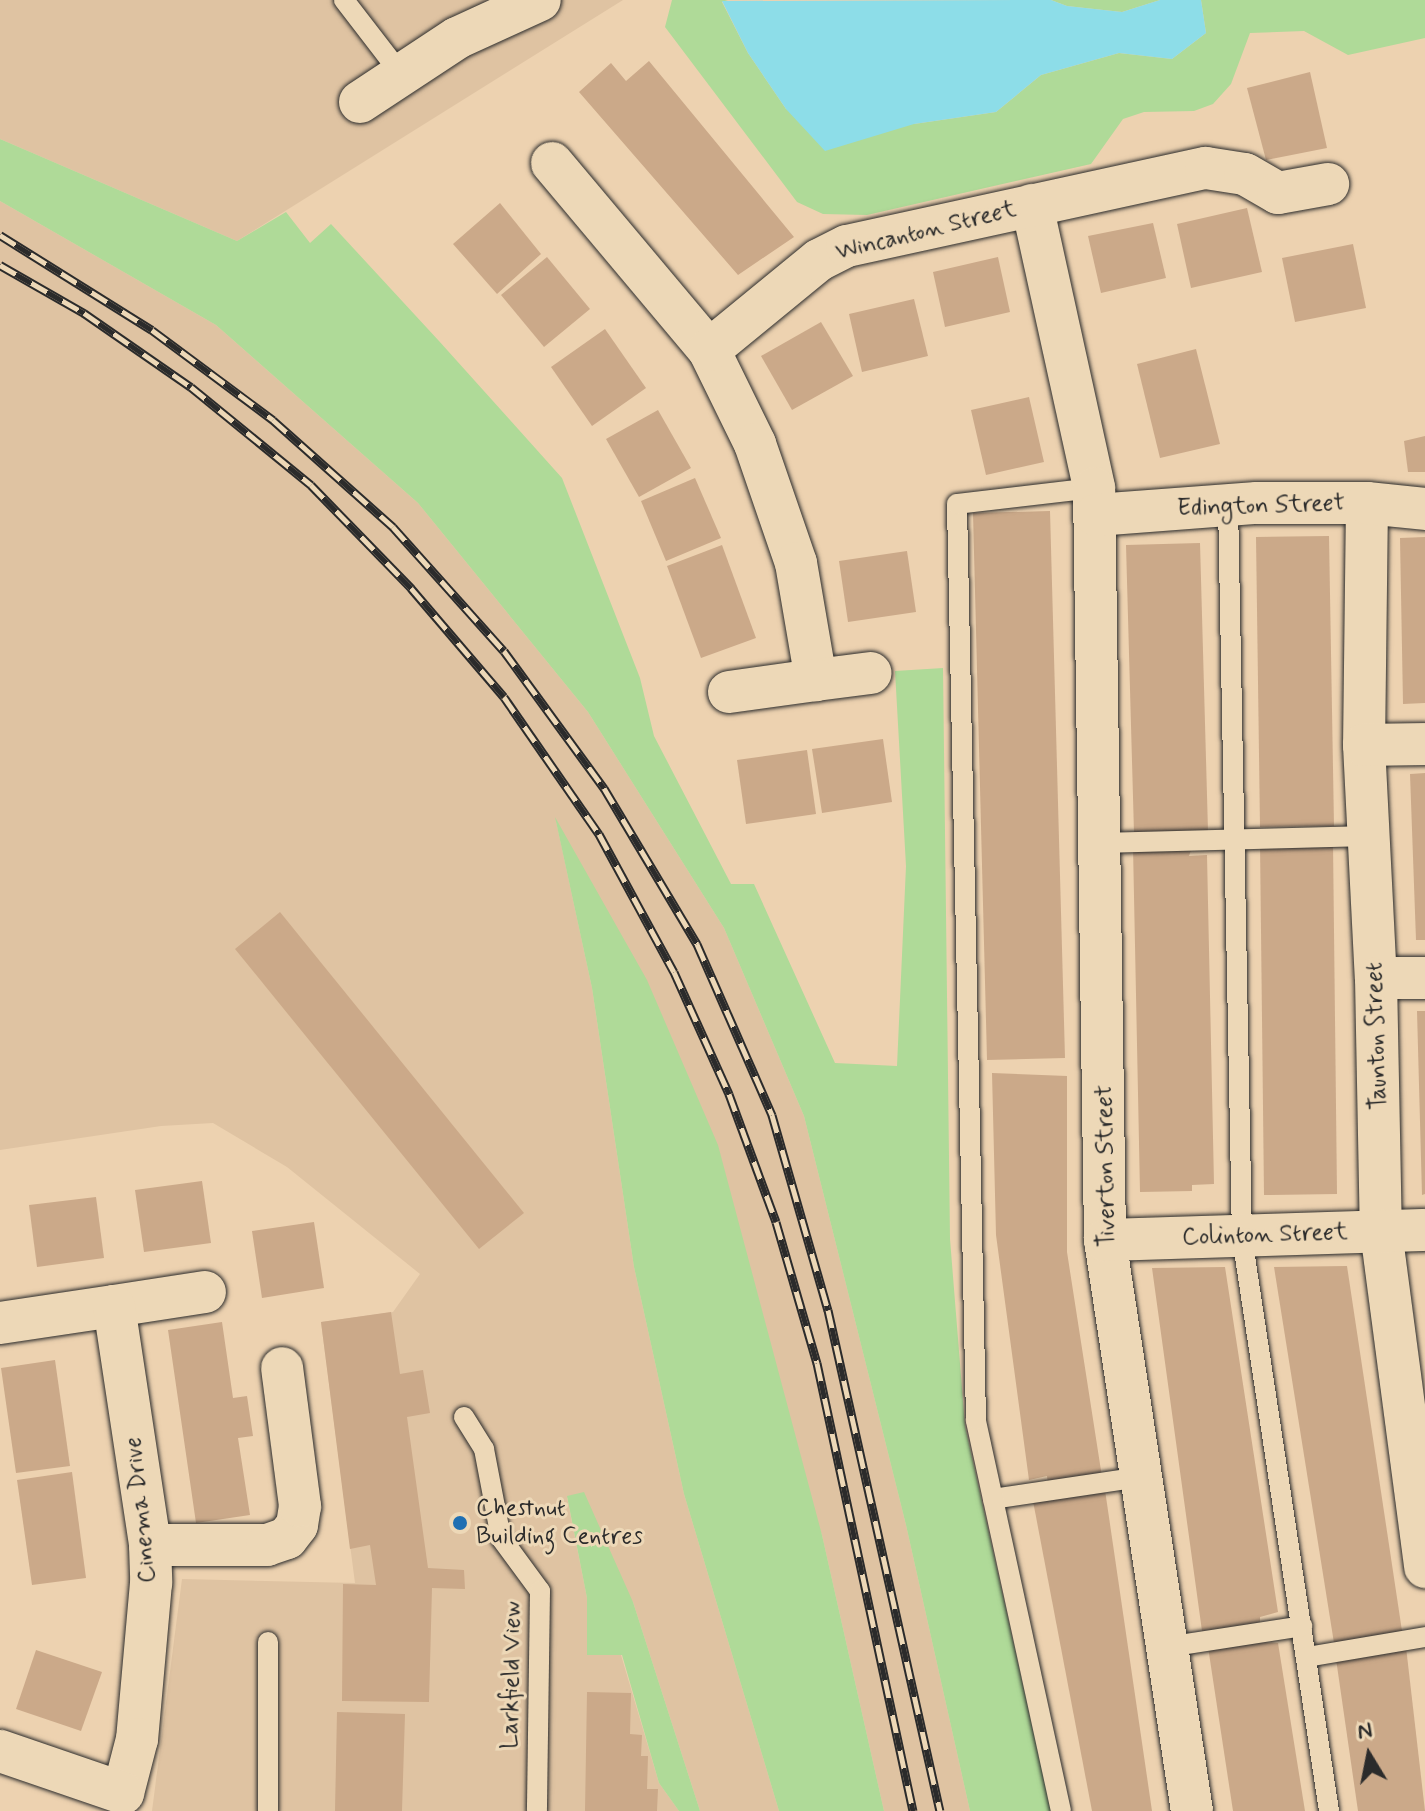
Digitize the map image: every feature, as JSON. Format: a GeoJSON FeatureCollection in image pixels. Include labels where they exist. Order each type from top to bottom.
{"type":"FeatureCollection","features":[{"type":"Feature","properties":{"kind":"street"},"geometry":{"type":"LineString","coordinates":[[360,102],[457,38],[540,0]]}},
{"type":"Feature","properties":{"kind":"street"},"geometry":{"type":"LineString","coordinates":[[552,163],[709,350],[755,444],[796,563],[816,680]]}},
{"type":"Feature","properties":{"kind":"street","name":"Wincanton Street"},"geometry":{"type":"LineString","coordinates":[[709,350],[819,260],[847,246],[1206,168],[1245,174],[1278,193],[1328,184]]}},
{"type":"Feature","properties":{"kind":"street","name":"Wincanton Street"},"geometry":{"type":"LineString","coordinates":[[1032,205],[1095,501]]}},
{"type":"Feature","properties":{"kind":"street","name":"Edington Street"},"geometry":{"type":"LineString","coordinates":[[1095,501],[1367,503],[1425,509]]}},
{"type":"Feature","properties":{"kind":"street","name":"Tiverton Street"},"geometry":{"type":"LineString","coordinates":[[1095,501],[1105,1240],[1192,1811]]}},
{"type":"Feature","properties":{"kind":"street","name":"Taunton Street"},"geometry":{"type":"LineString","coordinates":[[1367,503],[1364,745],[1376,978],[1381,1231],[1416,1434],[1425,1567]]}},
{"type":"Feature","properties":{"kind":"street"},"geometry":{"type":"LineString","coordinates":[[729,692],[871,673]]}},
{"type":"Feature","properties":{"kind":"street"},"geometry":{"type":"LineString","coordinates":[[1364,745],[1425,744]]}},
{"type":"Feature","properties":{"kind":"street"},"geometry":{"type":"LineString","coordinates":[[1376,978],[1425,978]]}},
{"type":"Feature","properties":{"kind":"street","name":"Colinton Street"},"geometry":{"type":"LineString","coordinates":[[1105,1240],[1425,1230]]}},
{"type":"Feature","properties":{"kind":"street"},"geometry":{"type":"LineString","coordinates":[[0,1323],[205,1292]]}},
{"type":"Feature","properties":{"kind":"street","name":"Cinema Drive"},"geometry":{"type":"LineString","coordinates":[[0,1751],[121,1802],[137,1739],[150,1629],[150,1545],[114,1306]]}},
{"type":"Feature","properties":{"kind":"street"},"geometry":{"type":"LineString","coordinates":[[150,1545],[267,1545],[287,1538],[297,1525],[300,1506],[282,1368]]}},
{"type":"Feature","properties":{"kind":"lane"},"geometry":{"type":"LineString","coordinates":[[344,0],[401,74]]}},
{"type":"Feature","properties":{"kind":"lane"},"geometry":{"type":"LineString","coordinates":[[1061,1811],[976,1420],[957,504],[1095,501]]}},
{"type":"Feature","properties":{"kind":"lane"},"geometry":{"type":"LineString","coordinates":[[1228,503],[1242,1237],[1329,1811]]}},
{"type":"Feature","properties":{"kind":"lane"},"geometry":{"type":"LineString","coordinates":[[1100,843],[1369,836]]}},
{"type":"Feature","properties":{"kind":"lane","name":"Larkfield View"},"geometry":{"type":"LineString","coordinates":[[464,1417],[484,1449],[501,1538],[540,1591],[537,1811]]}},
{"type":"Feature","properties":{"kind":"lane"},"geometry":{"type":"LineString","coordinates":[[993,1499],[1141,1477]]}},
{"type":"Feature","properties":{"kind":"lane"},"geometry":{"type":"LineString","coordinates":[[1167,1647],[1302,1626]]}},
{"type":"Feature","properties":{"kind":"lane"},"geometry":{"type":"LineString","coordinates":[[1307,1657],[1425,1637]]}},
{"type":"Feature","properties":{"kind":"lane"},"geometry":{"type":"LineString","coordinates":[[268,1642],[268,1811]]}},
{"type":"Feature","properties":{"kind":"shaded area"},"geometry":{"type":"Polygon","coordinates":[[[0,0],[623,0],[237,241],[0,139],[0,0]]]}},
{"type":"Feature","properties":{"kind":"shaded area"},"geometry":{"type":"Polygon","coordinates":[[[0,201],[216,325],[418,503],[588,712],[724,928],[804,1116],[906,1525],[970,1811],[884,1811],[822,1535],[556,821],[592,988],[634,1267],[684,1494],[779,1811],[700,1811],[633,1602],[567,1497],[587,1598],[587,1655],[621,1655],[659,1783],[679,1811],[152,1811],[182,1579],[355,1583],[321,1322],[393,1312],[420,1274],[287,1167],[213,1123],[161,1126],[0,1150],[0,201]]]}},
{"type":"Feature","properties":{"kind":"green space"},"geometry":{"type":"Polygon","coordinates":[[[672,0],[728,0],[722,2],[748,53],[786,109],[914,124],[996,112],[1041,75],[1119,53],[1172,59],[1206,33],[1201,0],[1425,0],[1425,38],[1348,55],[1304,31],[1250,33],[1231,84],[1213,104],[1194,111],[1144,112],[1123,119],[1091,164],[867,215],[823,214],[797,202],[665,27],[672,0]]]}},
{"type":"Feature","properties":{"kind":"green space"},"geometry":{"type":"Polygon","coordinates":[[[1051,0],[1160,0],[1122,12],[1067,6],[1051,0]]]}},
{"type":"Feature","properties":{"kind":"green space"},"geometry":{"type":"Polygon","coordinates":[[[0,139],[237,241],[286,212],[310,243],[331,224],[439,341],[562,478],[640,678],[654,736],[731,884],[754,884],[835,1063],[897,1066],[906,866],[895,671],[943,668],[950,1239],[965,1426],[1051,1811],[970,1811],[906,1525],[804,1116],[724,928],[588,712],[418,503],[216,325],[0,201],[0,139]]]}},
{"type":"Feature","properties":{"kind":"green space"},"geometry":{"type":"Polygon","coordinates":[[[555,817],[647,980],[718,1145],[822,1535],[884,1811],[779,1811],[684,1494],[634,1267],[592,988],[555,817]]]}},
{"type":"Feature","properties":{"kind":"green space"},"geometry":{"type":"Polygon","coordinates":[[[584,1492],[633,1602],[700,1811],[679,1811],[659,1783],[622,1655],[587,1655],[587,1598],[567,1496],[584,1492]]]}},
{"type":"Feature","properties":{"kind":"water"},"geometry":{"type":"Polygon","coordinates":[[[1051,0],[1067,6],[1122,12],[1160,0],[1201,0],[1206,33],[1172,59],[1119,53],[1041,75],[996,112],[914,124],[825,151],[786,109],[748,53],[722,1],[1051,0]]]}},
{"type":"Feature","properties":{"kind":"building"},"geometry":{"type":"Polygon","coordinates":[[[649,61],[794,237],[738,275],[579,92],[611,63],[626,81],[649,61]]]}},
{"type":"Feature","properties":{"kind":"building"},"geometry":{"type":"Polygon","coordinates":[[[1310,72],[1327,148],[1266,160],[1247,88],[1310,72]]]}},
{"type":"Feature","properties":{"kind":"building"},"geometry":{"type":"Polygon","coordinates":[[[500,203],[541,254],[497,294],[453,244],[500,203]]]}},
{"type":"Feature","properties":{"kind":"building"},"geometry":{"type":"Polygon","coordinates":[[[1247,208],[1262,272],[1191,288],[1177,224],[1247,208]]]}},
{"type":"Feature","properties":{"kind":"building"},"geometry":{"type":"Polygon","coordinates":[[[1153,223],[1166,278],[1101,293],[1088,236],[1153,223]]]}},
{"type":"Feature","properties":{"kind":"building"},"geometry":{"type":"Polygon","coordinates":[[[1353,244],[1366,308],[1295,322],[1282,258],[1353,244]]]}},
{"type":"Feature","properties":{"kind":"building"},"geometry":{"type":"Polygon","coordinates":[[[547,257],[590,309],[544,347],[501,295],[547,257]]]}},
{"type":"Feature","properties":{"kind":"building"},"geometry":{"type":"Polygon","coordinates":[[[998,257],[1010,312],[945,327],[933,272],[998,257]]]}},
{"type":"Feature","properties":{"kind":"building"},"geometry":{"type":"Polygon","coordinates":[[[914,299],[928,356],[862,372],[849,314],[914,299]]]}},
{"type":"Feature","properties":{"kind":"building"},"geometry":{"type":"Polygon","coordinates":[[[821,322],[853,376],[792,410],[761,356],[821,322]]]}},
{"type":"Feature","properties":{"kind":"building"},"geometry":{"type":"Polygon","coordinates":[[[605,329],[646,388],[592,426],[551,367],[605,329]]]}},
{"type":"Feature","properties":{"kind":"building"},"geometry":{"type":"Polygon","coordinates":[[[1196,349],[1220,444],[1160,458],[1137,364],[1196,349]]]}},
{"type":"Feature","properties":{"kind":"building"},"geometry":{"type":"Polygon","coordinates":[[[1029,397],[1044,462],[986,475],[971,410],[1029,397]]]}},
{"type":"Feature","properties":{"kind":"building"},"geometry":{"type":"Polygon","coordinates":[[[658,410],[691,468],[639,497],[606,439],[658,410]]]}},
{"type":"Feature","properties":{"kind":"building"},"geometry":{"type":"Polygon","coordinates":[[[1425,436],[1425,472],[1408,472],[1404,441],[1425,436]]]}},
{"type":"Feature","properties":{"kind":"building"},"geometry":{"type":"Polygon","coordinates":[[[695,478],[721,538],[666,561],[641,501],[695,478]]]}},
{"type":"Feature","properties":{"kind":"building"},"geometry":{"type":"Polygon","coordinates":[[[1050,511],[1065,1058],[987,1060],[973,513],[1050,511]]]}},
{"type":"Feature","properties":{"kind":"building"},"geometry":{"type":"Polygon","coordinates":[[[1329,536],[1334,826],[1260,827],[1256,537],[1329,536]]]}},
{"type":"Feature","properties":{"kind":"building"},"geometry":{"type":"Polygon","coordinates":[[[1425,537],[1425,703],[1403,704],[1400,538],[1425,537]]]}},
{"type":"Feature","properties":{"kind":"building"},"geometry":{"type":"Polygon","coordinates":[[[1200,543],[1208,831],[1134,833],[1126,545],[1200,543]]]}},
{"type":"Feature","properties":{"kind":"building"},"geometry":{"type":"Polygon","coordinates":[[[722,545],[756,638],[701,658],[667,566],[722,545]]]}},
{"type":"Feature","properties":{"kind":"building"},"geometry":{"type":"Polygon","coordinates":[[[907,551],[916,612],[848,622],[839,561],[907,551]]]}},
{"type":"Feature","properties":{"kind":"building"},"geometry":{"type":"Polygon","coordinates":[[[883,739],[892,802],[822,813],[812,749],[883,739]]]}},
{"type":"Feature","properties":{"kind":"building"},"geometry":{"type":"Polygon","coordinates":[[[807,750],[816,814],[746,824],[737,760],[807,750]]]}},
{"type":"Feature","properties":{"kind":"building"},"geometry":{"type":"Polygon","coordinates":[[[1425,773],[1425,940],[1416,940],[1410,774],[1425,773]]]}},
{"type":"Feature","properties":{"kind":"building"},"geometry":{"type":"Polygon","coordinates":[[[1260,843],[1333,843],[1337,1194],[1264,1195],[1260,843]]]}},
{"type":"Feature","properties":{"kind":"building"},"geometry":{"type":"Polygon","coordinates":[[[1133,847],[1192,847],[1189,856],[1207,855],[1214,1184],[1192,1185],[1192,1191],[1140,1192],[1133,847]]]}},
{"type":"Feature","properties":{"kind":"building"},"geometry":{"type":"Polygon","coordinates":[[[280,912],[524,1213],[479,1249],[235,949],[280,912]]]}},
{"type":"Feature","properties":{"kind":"building"},"geometry":{"type":"Polygon","coordinates":[[[1417,1011],[1425,1011],[1425,1194],[1422,1195],[1417,1011]]]}},
{"type":"Feature","properties":{"kind":"building"},"geometry":{"type":"Polygon","coordinates":[[[992,1073],[1067,1076],[1067,1252],[1102,1477],[1048,1485],[1047,1476],[1029,1480],[996,1235],[992,1073]]]}},
{"type":"Feature","properties":{"kind":"building"},"geometry":{"type":"Polygon","coordinates":[[[202,1181],[211,1243],[144,1252],[135,1190],[202,1181]]]}},
{"type":"Feature","properties":{"kind":"building"},"geometry":{"type":"Polygon","coordinates":[[[96,1197],[104,1258],[37,1267],[29,1205],[96,1197]]]}},
{"type":"Feature","properties":{"kind":"building"},"geometry":{"type":"Polygon","coordinates":[[[314,1222],[324,1288],[262,1298],[252,1231],[314,1222]]]}},
{"type":"Feature","properties":{"kind":"building"},"geometry":{"type":"Polygon","coordinates":[[[1347,1266],[1402,1631],[1334,1643],[1274,1267],[1347,1266]]]}},
{"type":"Feature","properties":{"kind":"building"},"geometry":{"type":"Polygon","coordinates":[[[1225,1267],[1278,1612],[1260,1617],[1260,1626],[1202,1631],[1152,1268],[1225,1267]]]}},
{"type":"Feature","properties":{"kind":"building"},"geometry":{"type":"Polygon","coordinates":[[[391,1312],[400,1374],[423,1370],[430,1413],[407,1417],[428,1568],[464,1570],[465,1589],[432,1588],[429,1702],[342,1701],[343,1584],[376,1585],[370,1545],[350,1549],[321,1322],[391,1312]]]}},
{"type":"Feature","properties":{"kind":"building"},"geometry":{"type":"Polygon","coordinates":[[[222,1322],[233,1398],[247,1396],[253,1436],[238,1438],[250,1515],[196,1523],[168,1330],[222,1322]]]}},
{"type":"Feature","properties":{"kind":"building"},"geometry":{"type":"Polygon","coordinates":[[[55,1360],[70,1466],[16,1473],[1,1368],[55,1360]]]}},
{"type":"Feature","properties":{"kind":"building"},"geometry":{"type":"Polygon","coordinates":[[[72,1472],[86,1578],[32,1585],[17,1480],[72,1472]]]}},
{"type":"Feature","properties":{"kind":"building"},"geometry":{"type":"Polygon","coordinates":[[[1105,1490],[1152,1811],[1092,1811],[1033,1501],[1105,1490]]]}},
{"type":"Feature","properties":{"kind":"building"},"geometry":{"type":"Polygon","coordinates":[[[1278,1643],[1305,1811],[1233,1811],[1208,1647],[1278,1643]]]}},
{"type":"Feature","properties":{"kind":"building"},"geometry":{"type":"Polygon","coordinates":[[[1406,1647],[1425,1811],[1358,1811],[1336,1659],[1406,1647]]]}},
{"type":"Feature","properties":{"kind":"building"},"geometry":{"type":"Polygon","coordinates":[[[36,1650],[102,1672],[81,1731],[16,1709],[36,1650]]]}},
{"type":"Feature","properties":{"kind":"building"},"geometry":{"type":"Polygon","coordinates":[[[587,1692],[631,1693],[630,1734],[642,1735],[641,1756],[648,1756],[647,1789],[658,1789],[657,1811],[585,1811],[587,1692]]]}},
{"type":"Feature","properties":{"kind":"building"},"geometry":{"type":"Polygon","coordinates":[[[337,1712],[405,1714],[402,1811],[335,1811],[337,1712]]]}},
{"type":"Feature","properties":{"kind":"railway"},"geometry":{"type":"LineString","coordinates":[[0,235],[152,330],[273,420],[393,527],[504,651],[604,788],[697,944],[772,1115],[828,1310],[940,1811]]}},
{"type":"Feature","properties":{"kind":"railway"},"geometry":{"type":"LineString","coordinates":[[0,265],[84,313],[191,387],[311,485],[411,588],[504,697],[599,834],[674,972],[729,1094],[776,1222],[817,1363],[913,1811]]}},
{"type":"Feature","properties":{"kind":"place","name":"Chestnut Building Centres"},"geometry":{"type":"Point","coordinates":[460,1523]}}]}
